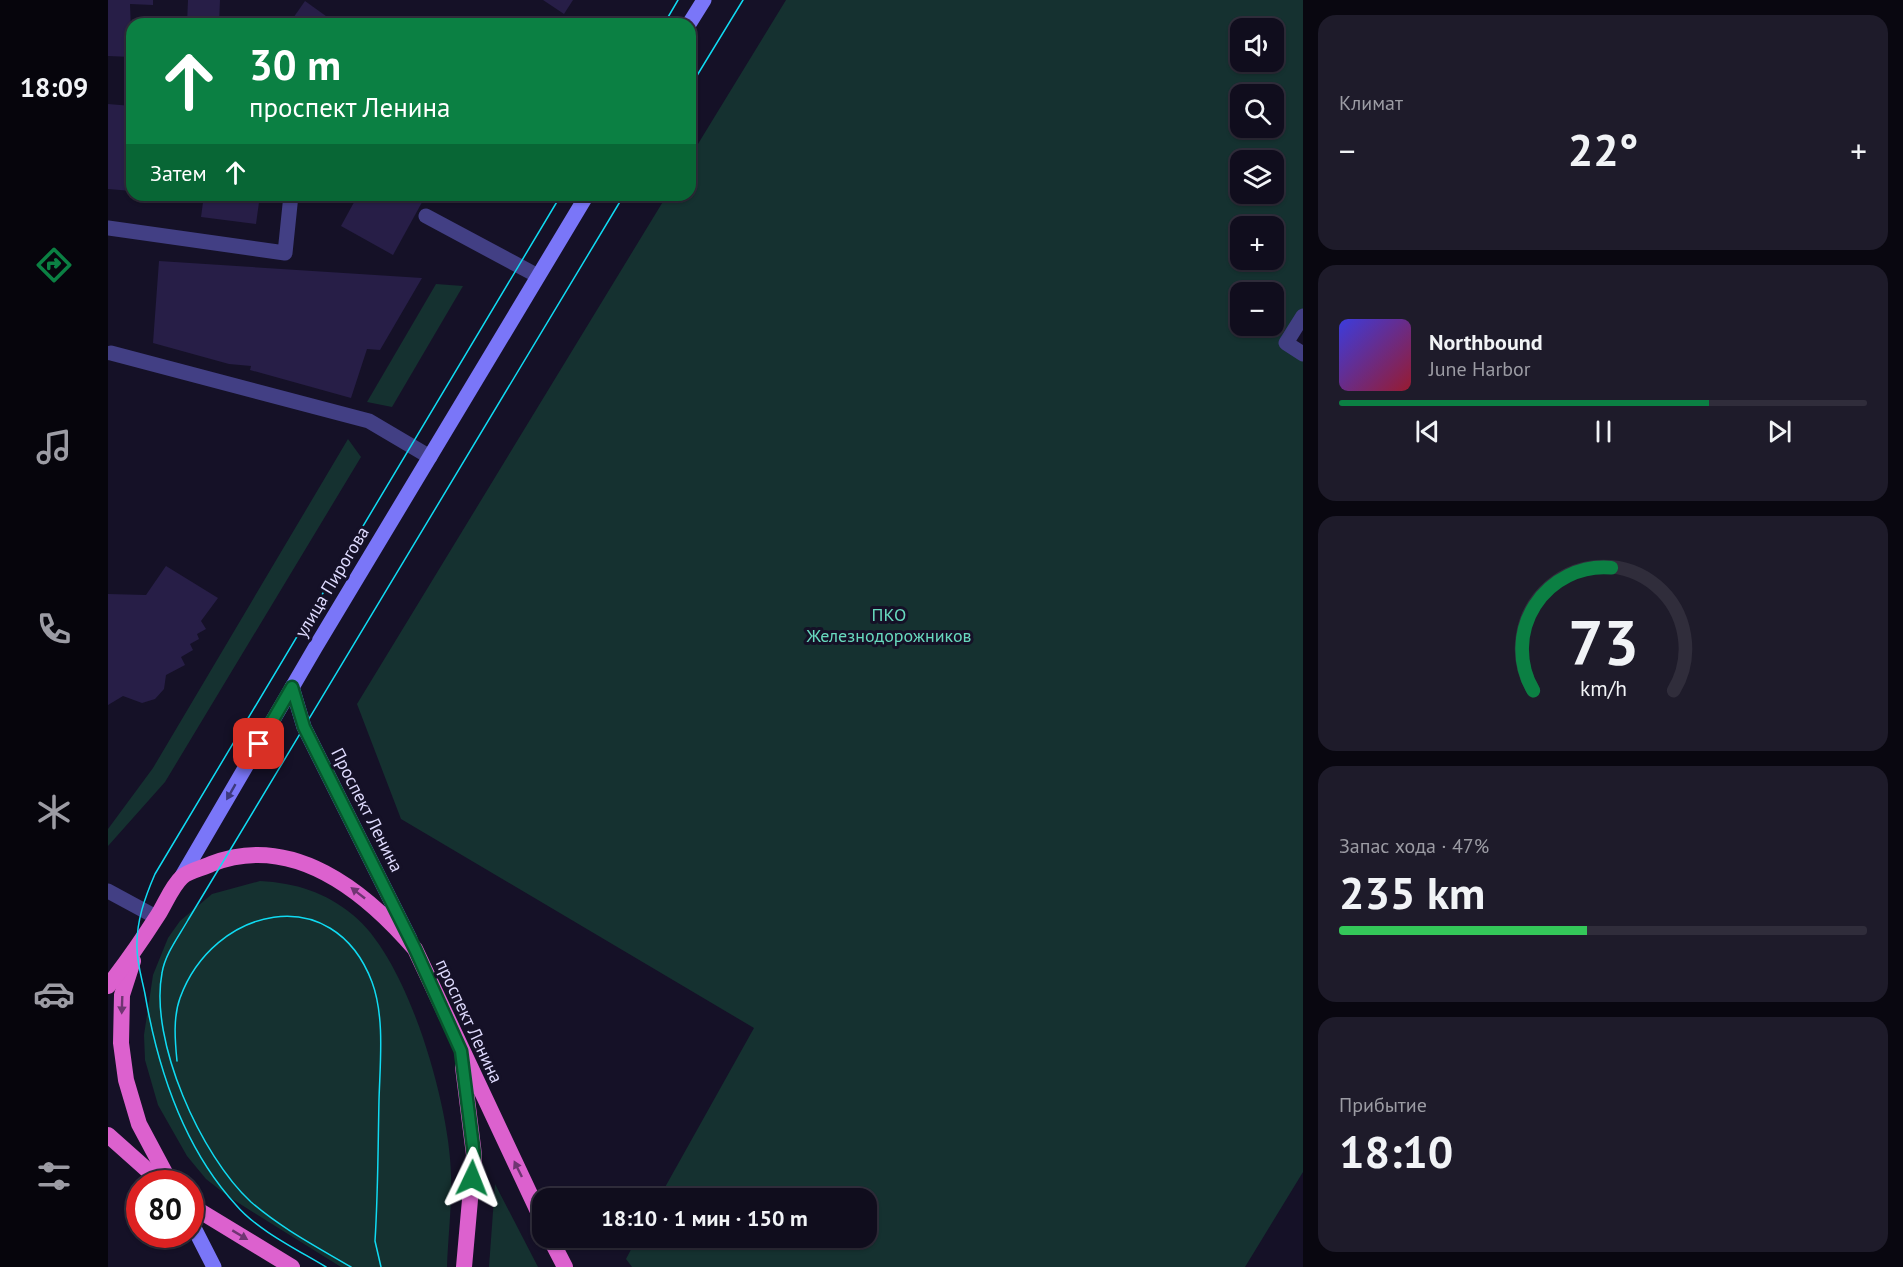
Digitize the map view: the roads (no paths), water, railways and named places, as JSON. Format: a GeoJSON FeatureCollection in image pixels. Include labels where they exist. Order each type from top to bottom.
{"type":"FeatureCollection","features":[{"type":"Feature","properties":{"kind":"highway","name":"проспект Ленина"},"geometry":{"type":"LineString","coordinates":[[182,876],[224,859],[255,855],[285,858],[317,869],[354,889],[387,917],[415,949],[532,1199]]}},
{"type":"Feature","properties":{"kind":"highway","name":"улица Пирогова"},"geometry":{"type":"LineString","coordinates":[[108,986],[137,949],[182,876]]}},
{"type":"Feature","properties":{"kind":"highway"},"geometry":{"type":"LineString","coordinates":[[137,949],[122,995],[120,1043],[126,1080],[139,1124],[164,1170]]}},
{"type":"Feature","properties":{"kind":"highway"},"geometry":{"type":"LineString","coordinates":[[461,1051],[474,1155],[464,1267]]}},
{"type":"Feature","properties":{"kind":"highway"},"geometry":{"type":"LineString","coordinates":[[108,1135],[147,1170]]}},
{"type":"Feature","properties":{"kind":"highway"},"geometry":{"type":"LineString","coordinates":[[204,1214],[292,1267]]}},
{"type":"Feature","properties":{"kind":"highway"},"geometry":{"type":"LineString","coordinates":[[555,1248],[565,1267]]}},
{"type":"Feature","properties":{"kind":"main road"},"geometry":{"type":"LineString","coordinates":[[693,18],[704,0]]}},
{"type":"Feature","properties":{"kind":"main road","name":"улица Пирогова"},"geometry":{"type":"LineString","coordinates":[[182,876],[292,687],[583,201]]}},
{"type":"Feature","properties":{"kind":"main road","name":"Проспект Ленина"},"geometry":{"type":"LineString","coordinates":[[292,687],[304,727],[415,949]]}},
{"type":"Feature","properties":{"kind":"main road"},"geometry":{"type":"LineString","coordinates":[[204,1247],[214,1267]]}},
{"type":"Feature","properties":{"kind":"street"},"geometry":{"type":"LineString","coordinates":[[108,228],[285,253],[290,201]]}},
{"type":"Feature","properties":{"kind":"street"},"geometry":{"type":"LineString","coordinates":[[426,216],[538,276]]}},
{"type":"Feature","properties":{"kind":"street"},"geometry":{"type":"LineString","coordinates":[[1303,316],[1286,343],[1303,354]]}},
{"type":"Feature","properties":{"kind":"street"},"geometry":{"type":"LineString","coordinates":[[111,353],[369,420],[430,457]]}},
{"type":"Feature","properties":{"kind":"street"},"geometry":{"type":"LineString","coordinates":[[108,891],[156,917]]}},
{"type":"Feature","properties":{"kind":"tram line"},"geometry":{"type":"LineString","coordinates":[[668,18],[678,0]]}},
{"type":"Feature","properties":{"kind":"tram line"},"geometry":{"type":"LineString","coordinates":[[696,77],[743,0]]}},
{"type":"Feature","properties":{"kind":"tram line"},"geometry":{"type":"LineString","coordinates":[[326,1267],[278,1239],[245,1214],[217,1182],[187,1133],[166,1079],[150,1023],[137,954],[140,919],[155,874],[557,201]]}},
{"type":"Feature","properties":{"kind":"tram line"},"geometry":{"type":"LineString","coordinates":[[351,1267],[300,1237],[251,1202],[232,1182],[214,1156],[197,1127],[171,1063],[163,1031],[160,1000],[162,973],[169,952],[620,201]]}},
{"type":"Feature","properties":{"kind":"tram line"},"geometry":{"type":"LineString","coordinates":[[177,1061],[175,1021],[180,998],[196,967],[218,943],[245,926],[274,917],[303,918],[330,928],[354,949],[372,982],[379,1010],[381,1056],[375,1241],[381,1267]]}},
{"type":"Feature","properties":{"kind":"park label","name":"ПКО Железнодорожников"},"geometry":{"type":"Point","coordinates":[889,625]}}]}
